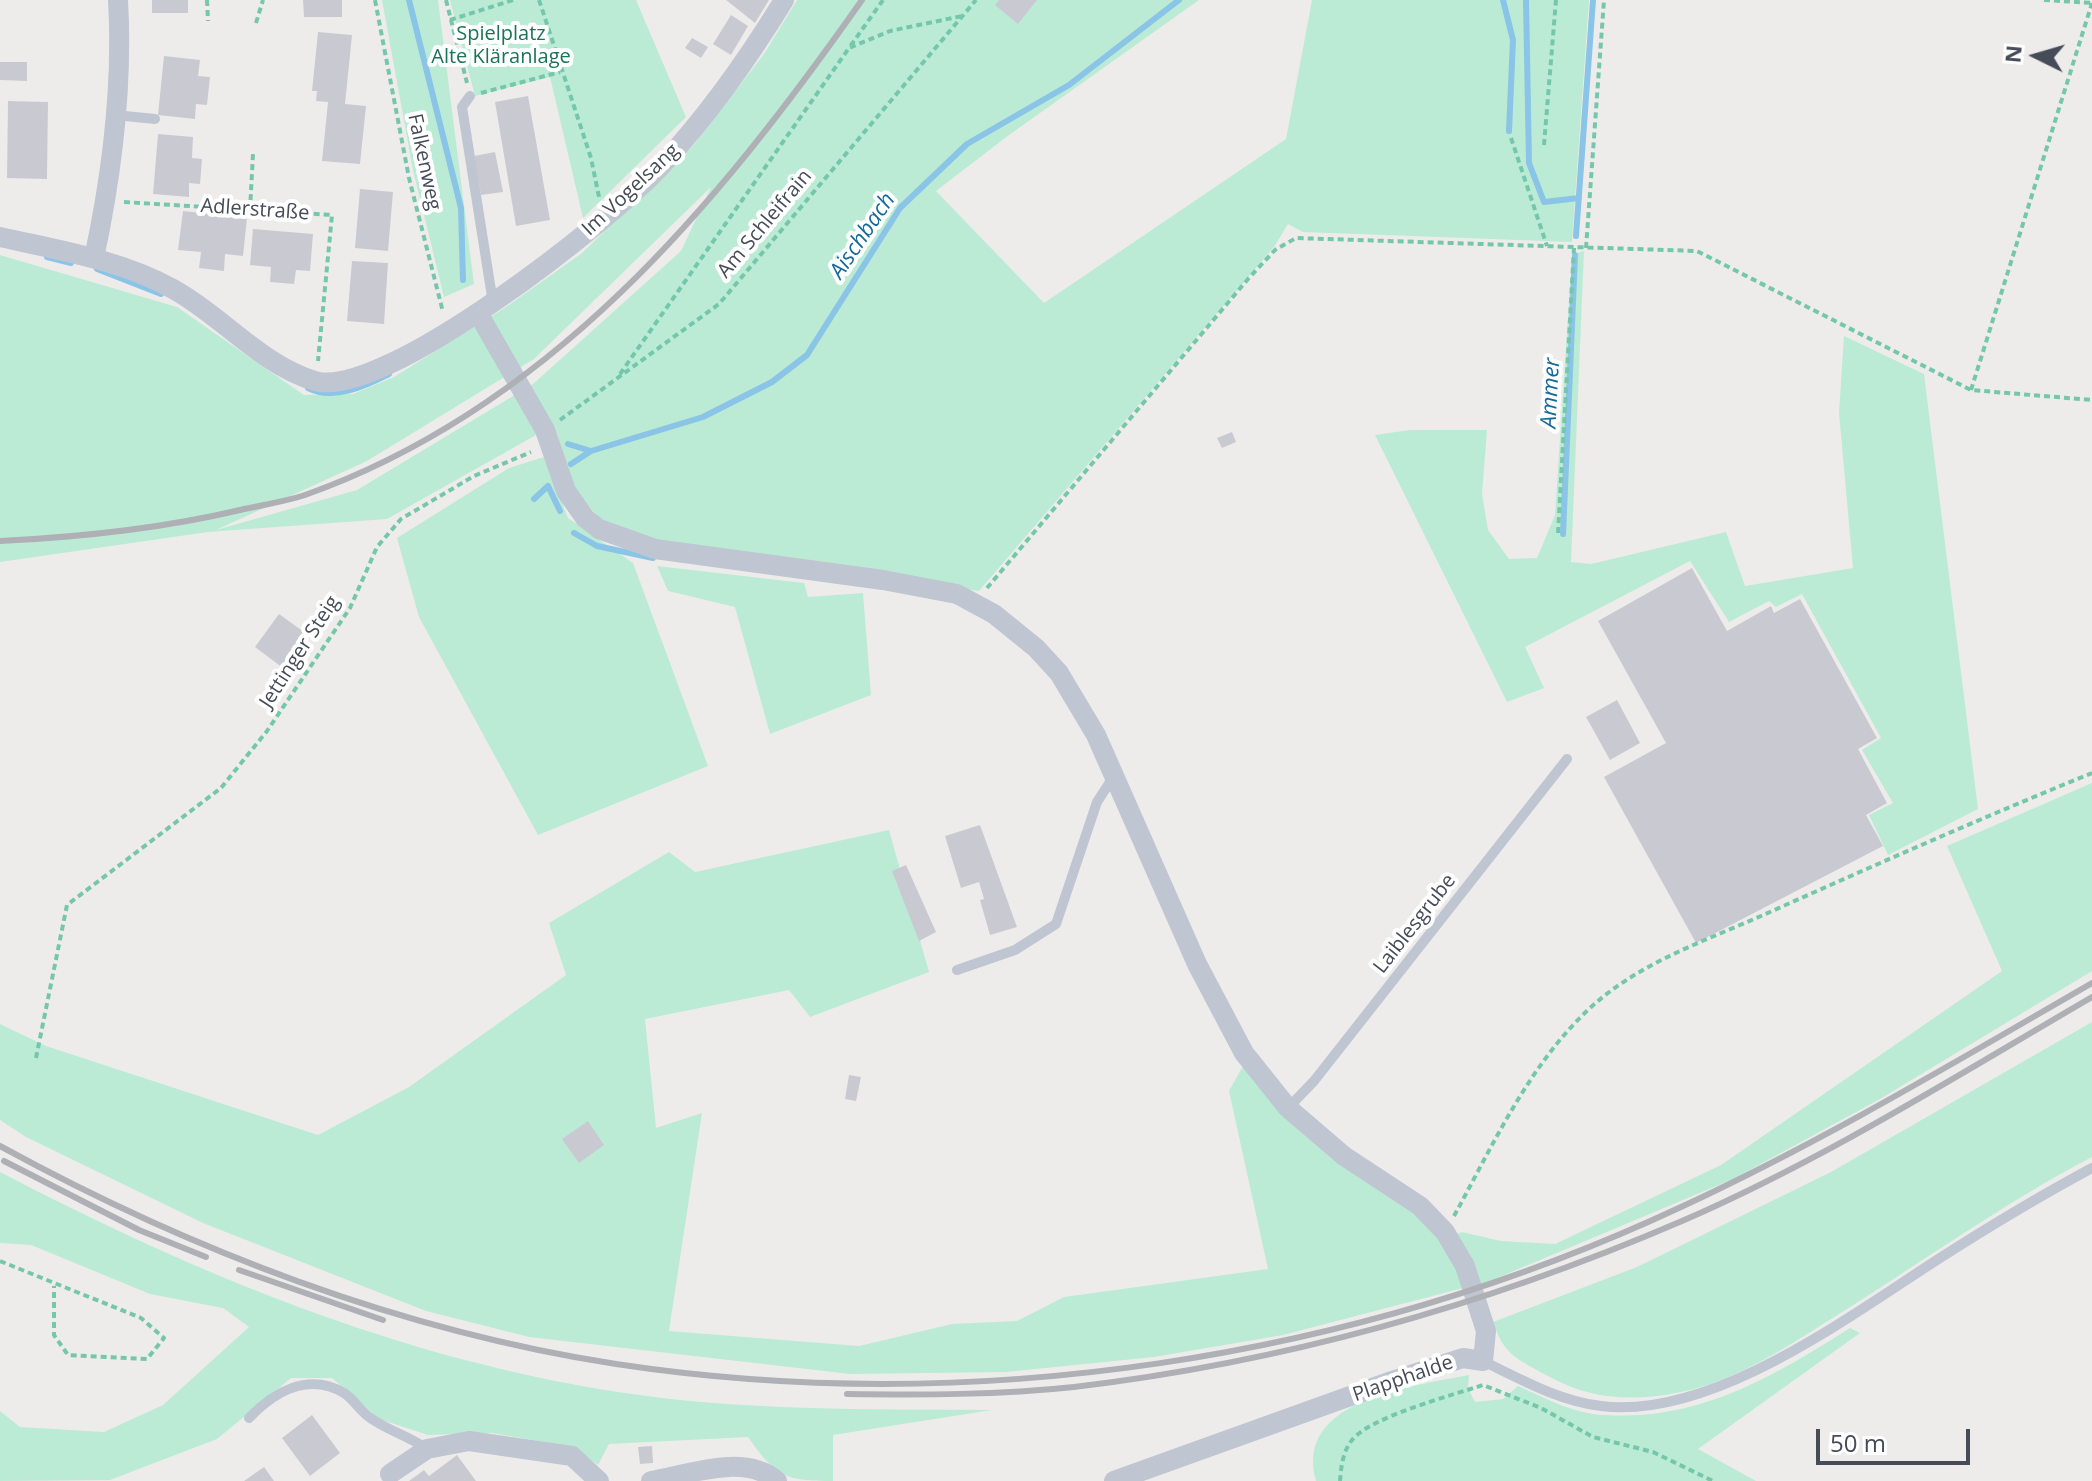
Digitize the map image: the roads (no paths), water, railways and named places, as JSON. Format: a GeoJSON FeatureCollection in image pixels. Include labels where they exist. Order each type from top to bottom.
{"type":"FeatureCollection","features":[{"type":"Feature","properties":{"kind":"street"},"geometry":{"type":"LineString","coordinates":[[0,237],[94,258],[106,201],[115,115],[118,0]]}},
{"type":"Feature","properties":{"kind":"street","name":"Im Vogelsang"},"geometry":{"type":"LineString","coordinates":[[94,258],[173,288],[275,361],[316,382],[356,380],[485,308],[604,219],[661,168],[750,57],[784,0]]}},
{"type":"Feature","properties":{"kind":"street"},"geometry":{"type":"LineString","coordinates":[[485,308],[547,438],[572,501],[585,518],[617,538],[655,549],[918,586],[976,602],[1013,627],[1059,673],[1077,699],[1115,775],[1219,1009],[1244,1053],[1288,1108],[1344,1156],[1420,1206],[1445,1232],[1465,1266],[1486,1331],[1483,1361]]}},
{"type":"Feature","properties":{"kind":"street","name":"Plapphalde"},"geometry":{"type":"LineString","coordinates":[[1114,1481],[1392,1381],[1463,1358],[1483,1361]]}},
{"type":"Feature","properties":{"kind":"street"},"geometry":{"type":"LineString","coordinates":[[390,1474],[427,1449],[469,1441],[535,1448],[572,1456],[599,1481]]}},
{"type":"Feature","properties":{"kind":"street"},"geometry":{"type":"LineString","coordinates":[[651,1481],[741,1465],[764,1470],[777,1481]]}},
{"type":"Feature","properties":{"kind":"lane"},"geometry":{"type":"LineString","coordinates":[[470,96],[462,107],[485,308]]}},
{"type":"Feature","properties":{"kind":"lane"},"geometry":{"type":"LineString","coordinates":[[115,115],[155,119]]}},
{"type":"Feature","properties":{"kind":"lane","name":"Laiblesgrube"},"geometry":{"type":"LineString","coordinates":[[1288,1108],[1314,1081],[1567,759]]}},
{"type":"Feature","properties":{"kind":"lane"},"geometry":{"type":"LineString","coordinates":[[957,970],[1015,950],[1056,924],[1097,802],[1115,775]]}},
{"type":"Feature","properties":{"kind":"lane","name":"Plapphalde"},"geometry":{"type":"LineString","coordinates":[[1483,1361],[1549,1393],[1602,1406],[1648,1406],[1740,1378],[1818,1337],[1955,1249],[2088,1172]]}},
{"type":"Feature","properties":{"kind":"lane"},"geometry":{"type":"LineString","coordinates":[[249,1418],[284,1389],[322,1387],[344,1393],[375,1422],[410,1436],[427,1449]]}},
{"type":"Feature","properties":{"kind":"waterway","name":"Aischbach"},"geometry":{"type":"LineString","coordinates":[[409,0],[461,208],[463,280]]}},
{"type":"Feature","properties":{"kind":"waterway","name":"Aischbach"},"geometry":{"type":"LineString","coordinates":[[571,464],[591,451],[703,417],[772,382],[807,355],[900,208],[967,144],[1069,85],[1179,0]]}},
{"type":"Feature","properties":{"kind":"waterway","name":"Ammer"},"geometry":{"type":"LineString","coordinates":[[1503,0],[1513,40],[1509,131]]}},
{"type":"Feature","properties":{"kind":"waterway","name":"Ammer"},"geometry":{"type":"LineString","coordinates":[[1526,0],[1529,163],[1544,202],[1579,198]]}},
{"type":"Feature","properties":{"kind":"waterway","name":"Ammer"},"geometry":{"type":"LineString","coordinates":[[1576,236],[1593,0]]}},
{"type":"Feature","properties":{"kind":"waterway","name":"Ammer"},"geometry":{"type":"LineString","coordinates":[[1563,534],[1575,255]]}},
{"type":"Feature","properties":{"kind":"waterway"},"geometry":{"type":"LineString","coordinates":[[47,257],[71,263]]}},
{"type":"Feature","properties":{"kind":"waterway"},"geometry":{"type":"LineString","coordinates":[[97,269],[161,294]]}},
{"type":"Feature","properties":{"kind":"waterway"},"geometry":{"type":"LineString","coordinates":[[308,388],[318,392],[339,392],[360,387],[389,374]]}},
{"type":"Feature","properties":{"kind":"waterway","name":"Aischbach"},"geometry":{"type":"LineString","coordinates":[[568,444],[591,451]]}},
{"type":"Feature","properties":{"kind":"waterway"},"geometry":{"type":"LineString","coordinates":[[534,499],[548,486],[560,511]]}},
{"type":"Feature","properties":{"kind":"waterway"},"geometry":{"type":"LineString","coordinates":[[574,533],[597,546],[653,558]]}},
{"type":"Feature","properties":{"kind":"railway"},"geometry":{"type":"LineString","coordinates":[[0,541],[151,527],[305,495],[393,457],[475,410],[551,354],[621,292],[687,224],[748,152],[862,0]]}},
{"type":"Feature","properties":{"kind":"railway"},"geometry":{"type":"LineString","coordinates":[[0,1146],[72,1184],[222,1252],[299,1282],[456,1331],[616,1364],[751,1379],[887,1384],[1024,1378],[1160,1363],[1295,1338],[1427,1304],[1556,1260],[1734,1182],[1889,1100],[2092,983]]}},
{"type":"Feature","properties":{"kind":"railway"},"geometry":{"type":"LineString","coordinates":[[847,1394],[1017,1392],[1153,1376],[1308,1346],[1460,1304],[1609,1251],[1735,1197],[1890,1115],[2092,997]]}},
{"type":"Feature","properties":{"kind":"railway"},"geometry":{"type":"LineString","coordinates":[[4,1161],[139,1230],[206,1257]]}},
{"type":"Feature","properties":{"kind":"railway"},"geometry":{"type":"LineString","coordinates":[[239,1270],[383,1320]]}},
{"type":"Feature","properties":{"kind":"park label","name":"Spielplatz Alte Kläranlage"},"geometry":{"type":"Point","coordinates":[501,46]}}]}
